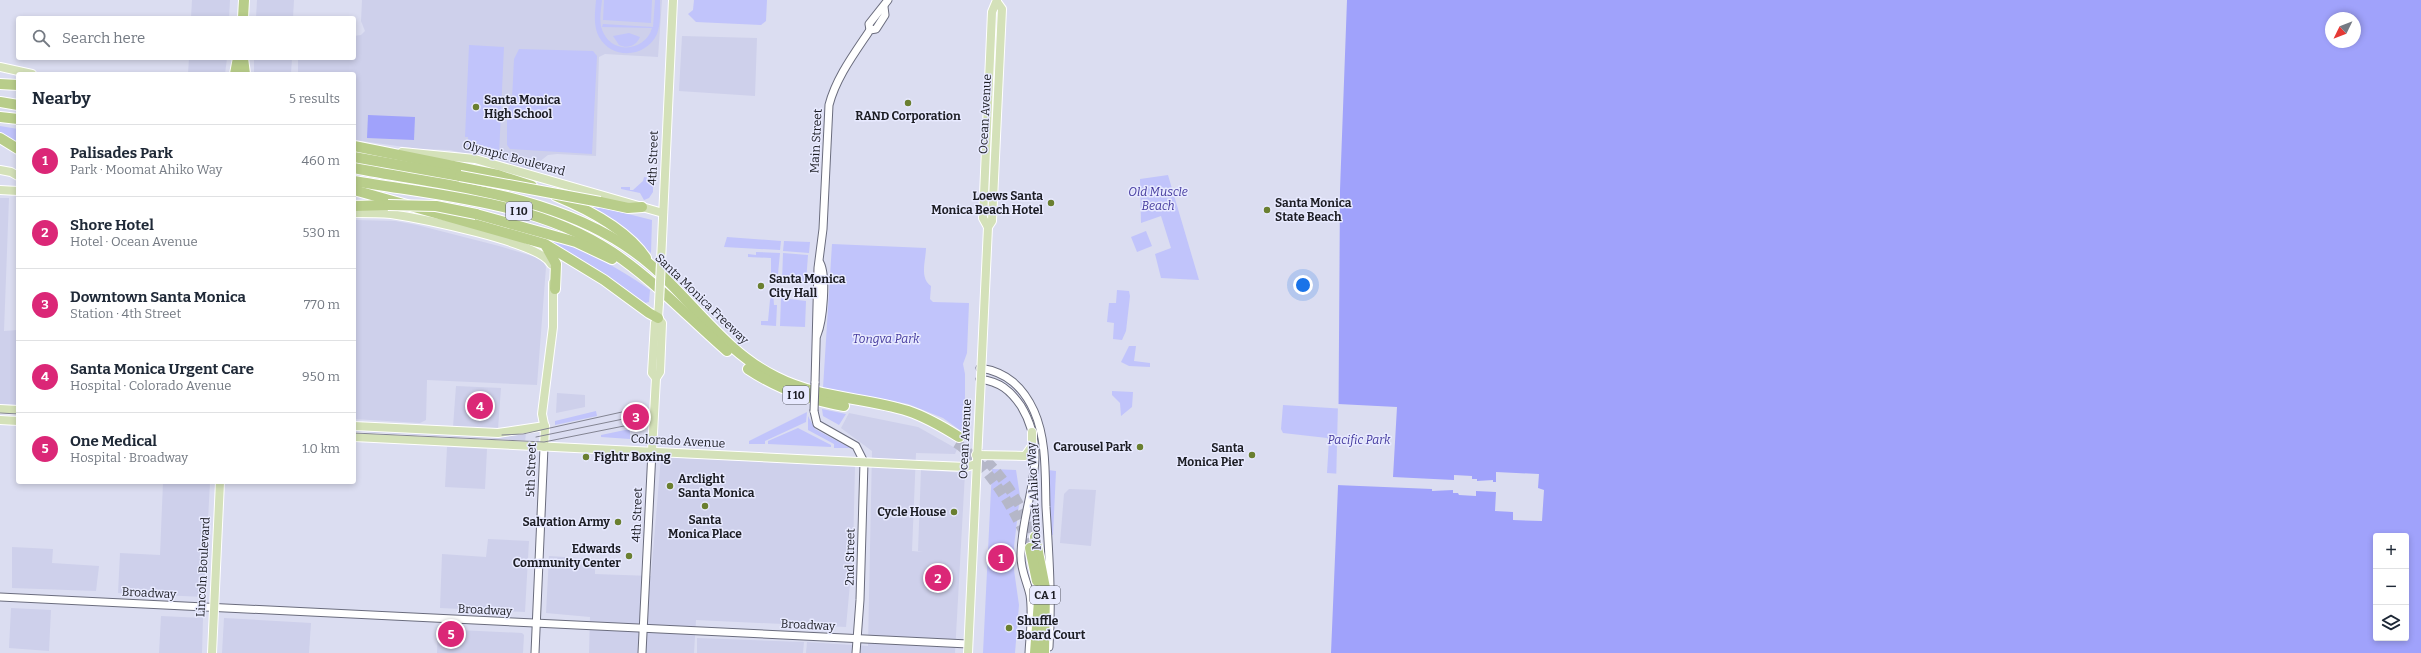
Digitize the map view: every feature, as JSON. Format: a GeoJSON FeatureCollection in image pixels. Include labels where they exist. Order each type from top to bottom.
{"type":"FeatureCollection","features":[{"type":"Feature","properties":{"kind":"highway"},"geometry":{"type":"LineString","coordinates":[[243,16],[244,0]]}},
{"type":"Feature","properties":{"kind":"highway"},"geometry":{"type":"LineString","coordinates":[[235,72],[238,60]]}},
{"type":"Feature","properties":{"kind":"highway"},"geometry":{"type":"LineString","coordinates":[[243,60],[245,72]]}},
{"type":"Feature","properties":{"kind":"highway"},"geometry":{"type":"LineString","coordinates":[[0,84],[16,85]]}},
{"type":"Feature","properties":{"kind":"highway"},"geometry":{"type":"LineString","coordinates":[[0,102],[16,105]]}},
{"type":"Feature","properties":{"kind":"highway"},"geometry":{"type":"LineString","coordinates":[[0,117],[16,119]]}},
{"type":"Feature","properties":{"kind":"highway"},"geometry":{"type":"LineString","coordinates":[[0,138],[16,148]]}},
{"type":"Feature","properties":{"kind":"highway","name":"Olympic Boulevard"},"geometry":{"type":"LineString","coordinates":[[356,146],[375,150]]}},
{"type":"Feature","properties":{"kind":"highway"},"geometry":{"type":"LineString","coordinates":[[375,150],[498,176],[536,188],[573,203],[613,228],[641,251],[651,266]]}},
{"type":"Feature","properties":{"kind":"highway"},"geometry":{"type":"LineString","coordinates":[[356,158],[460,176],[628,208],[642,207]]}},
{"type":"Feature","properties":{"kind":"highway","name":"Santa Monica Freeway"},"geometry":{"type":"LineString","coordinates":[[356,168],[524,201],[549,208],[597,230],[651,266],[724,340],[755,365],[790,384],[825,395],[908,411],[934,422],[958,440],[910,419],[818,401],[776,386],[738,361],[632,266],[593,240],[548,220],[484,203],[356,181]]}},
{"type":"Feature","properties":{"kind":"highway"},"geometry":{"type":"LineString","coordinates":[[356,191],[545,244],[604,280],[658,318]]}},
{"type":"Feature","properties":{"kind":"highway"},"geometry":{"type":"LineString","coordinates":[[356,206],[436,206],[476,214],[576,242],[618,263],[663,293]]}},
{"type":"Feature","properties":{"kind":"highway"},"geometry":{"type":"LineString","coordinates":[[545,244],[556,264],[555,289]]}},
{"type":"Feature","properties":{"kind":"highway","name":"CA 1"},"geometry":{"type":"LineString","coordinates":[[1035,538],[1042,565],[1045,588],[1044,653]]}},
{"type":"Feature","properties":{"kind":"highway","name":"CA 1"},"geometry":{"type":"LineString","coordinates":[[1030,548],[1039,596],[1035,653]]}},
{"type":"Feature","properties":{"kind":"main road","name":"4th Street"},"geometry":{"type":"LineString","coordinates":[[652,451],[656,378],[652,373],[655,323],[658,318],[659,303],[673,0]]}},
{"type":"Feature","properties":{"kind":"main road","name":"Ocean Avenue"},"geometry":{"type":"LineString","coordinates":[[968,653],[980,368],[988,227],[992,221],[1002,9],[997,1],[993,7],[983,218],[988,227]]}},
{"type":"Feature","properties":{"kind":"main road"},"geometry":{"type":"LineString","coordinates":[[992,23],[1001,28]]}},
{"type":"Feature","properties":{"kind":"main road"},"geometry":{"type":"LineString","coordinates":[[0,67],[23,72]]}},
{"type":"Feature","properties":{"kind":"main road","name":"Olympic Boulevard"},"geometry":{"type":"LineString","coordinates":[[375,150],[475,159],[630,202],[663,213]]}},
{"type":"Feature","properties":{"kind":"main road"},"geometry":{"type":"LineString","coordinates":[[0,170],[11,172],[16,175]]}},
{"type":"Feature","properties":{"kind":"main road"},"geometry":{"type":"LineString","coordinates":[[0,190],[16,191]]}},
{"type":"Feature","properties":{"kind":"main road"},"geometry":{"type":"LineString","coordinates":[[356,213],[409,217],[532,249],[550,260],[554,271],[555,289]]}},
{"type":"Feature","properties":{"kind":"main road","name":"5th Street"},"geometry":{"type":"LineString","coordinates":[[544,447],[545,426],[542,414],[555,289]]}},
{"type":"Feature","properties":{"kind":"main road"},"geometry":{"type":"LineString","coordinates":[[0,409],[16,410]]}},
{"type":"Feature","properties":{"kind":"main road"},"geometry":{"type":"LineString","coordinates":[[0,420],[16,421]]}},
{"type":"Feature","properties":{"kind":"main road"},"geometry":{"type":"LineString","coordinates":[[356,426],[498,433],[545,426]]}},
{"type":"Feature","properties":{"kind":"main road","name":"Colorado Avenue"},"geometry":{"type":"LineString","coordinates":[[356,437],[966,467],[976,460],[1026,456],[1032,446],[1032,432]]}},
{"type":"Feature","properties":{"kind":"main road","name":"Lincoln Boulevard"},"geometry":{"type":"LineString","coordinates":[[212,653],[220,484]]}},
{"type":"Feature","properties":{"kind":"street","name":"Main Street"},"geometry":{"type":"LineString","coordinates":[[864,462],[856,446],[817,424],[814,411],[817,335],[815,327],[829,105],[835,87],[870,30],[869,24],[879,9],[884,8],[888,0]]}},
{"type":"Feature","properties":{"kind":"street","name":"Moomat Ahiko Way"},"geometry":{"type":"LineString","coordinates":[[980,368],[999,372],[1016,386],[1032,406],[1041,434],[1050,584],[1048,653]]}},
{"type":"Feature","properties":{"kind":"street","name":"Moomat Ahiko Way"},"geometry":{"type":"LineString","coordinates":[[980,379],[996,381],[1005,387],[1021,407],[1032,432],[1035,449],[1035,470],[1021,553],[1022,569],[1031,602],[1029,653]]}},
{"type":"Feature","properties":{"kind":"street","name":"5th Street"},"geometry":{"type":"LineString","coordinates":[[535,653],[544,447]]}},
{"type":"Feature","properties":{"kind":"street","name":"4th Street"},"geometry":{"type":"LineString","coordinates":[[642,653],[652,451]]}},
{"type":"Feature","properties":{"kind":"street","name":"2nd Street"},"geometry":{"type":"LineString","coordinates":[[856,653],[860,600],[864,462]]}},
{"type":"Feature","properties":{"kind":"street","name":"Broadway"},"geometry":{"type":"LineString","coordinates":[[0,597],[968,644]]}},
{"type":"Feature","properties":{"kind":"shaded area"},"geometry":{"type":"Polygon","coordinates":[[[192,0],[230,0],[229,16],[191,16],[192,0]]]}},
{"type":"Feature","properties":{"kind":"shaded area"},"geometry":{"type":"Polygon","coordinates":[[[257,0],[294,0],[293,16],[256,16],[257,0]]]}},
{"type":"Feature","properties":{"kind":"shaded area","name":"Santa Monica High School"},"geometry":{"type":"Polygon","coordinates":[[[362,0],[662,0],[658,57],[605,54],[599,57],[596,156],[548,155],[530,169],[450,150],[419,149],[356,140],[356,72],[298,72],[298,60],[356,60],[356,36],[361,35],[365,31],[361,21],[362,0]]]}},
{"type":"Feature","properties":{"kind":"shaded area"},"geometry":{"type":"Polygon","coordinates":[[[1347,0],[2421,0],[2421,653],[1331,653],[1338,486],[1340,190],[1347,0]]]}},
{"type":"Feature","properties":{"kind":"shaded area"},"geometry":{"type":"Polygon","coordinates":[[[682,36],[757,38],[755,96],[679,91],[682,36]]]}},
{"type":"Feature","properties":{"kind":"shaded area"},"geometry":{"type":"Polygon","coordinates":[[[189,60],[227,60],[225,72],[188,72],[189,60]]]}},
{"type":"Feature","properties":{"kind":"shaded area"},"geometry":{"type":"Polygon","coordinates":[[[254,60],[292,60],[291,72],[254,72],[254,60]]]}},
{"type":"Feature","properties":{"kind":"shaded area"},"geometry":{"type":"Polygon","coordinates":[[[368,115],[415,117],[414,140],[367,138],[368,115]]]}},
{"type":"Feature","properties":{"kind":"shaded area"},"geometry":{"type":"Polygon","coordinates":[[[0,198],[9,198],[4,331],[16,330],[16,405],[0,404],[0,198]]]}},
{"type":"Feature","properties":{"kind":"shaded area"},"geometry":{"type":"Polygon","coordinates":[[[356,220],[395,221],[417,225],[499,246],[542,259],[546,267],[537,385],[427,380],[426,420],[420,423],[356,419],[356,220]]]}},
{"type":"Feature","properties":{"kind":"shaded area"},"geometry":{"type":"Polygon","coordinates":[[[456,386],[501,388],[498,429],[453,427],[456,386]]]}},
{"type":"Feature","properties":{"kind":"shaded area"},"geometry":{"type":"Polygon","coordinates":[[[557,393],[585,395],[585,407],[556,413],[557,393]]]}},
{"type":"Feature","properties":{"kind":"shaded area"},"geometry":{"type":"Polygon","coordinates":[[[849,413],[918,427],[957,449],[955,454],[916,453],[912,551],[923,552],[918,551],[921,470],[965,473],[955,653],[806,653],[807,642],[868,646],[872,451],[841,428],[849,413]]]}},
{"type":"Feature","properties":{"kind":"shaded area"},"geometry":{"type":"Polygon","coordinates":[[[356,428],[526,432],[525,443],[356,435],[356,428]]]}},
{"type":"Feature","properties":{"kind":"shaded area"},"geometry":{"type":"Polygon","coordinates":[[[447,447],[487,449],[485,489],[445,487],[447,447]]]}},
{"type":"Feature","properties":{"kind":"shaded area"},"geometry":{"type":"Polygon","coordinates":[[[661,457],[855,466],[853,551],[846,627],[696,620],[694,653],[589,653],[590,617],[546,613],[549,556],[595,559],[595,574],[651,576],[661,457]]]}},
{"type":"Feature","properties":{"kind":"shaded area"},"geometry":{"type":"Polygon","coordinates":[[[163,484],[210,484],[204,597],[118,593],[120,553],[160,555],[163,484]]]}},
{"type":"Feature","properties":{"kind":"shaded area"},"geometry":{"type":"Polygon","coordinates":[[[1069,489],[1096,490],[1091,546],[1060,543],[1064,494],[1069,489]]]}},
{"type":"Feature","properties":{"kind":"shaded area"},"geometry":{"type":"Polygon","coordinates":[[[488,539],[529,541],[525,612],[440,608],[442,554],[486,557],[488,539]]]}},
{"type":"Feature","properties":{"kind":"shaded area"},"geometry":{"type":"Polygon","coordinates":[[[12,547],[53,549],[52,563],[99,566],[96,591],[12,588],[12,547]]]}},
{"type":"Feature","properties":{"kind":"shaded area"},"geometry":{"type":"Polygon","coordinates":[[[11,608],[51,610],[49,651],[9,648],[11,608]]]}},
{"type":"Feature","properties":{"kind":"shaded area"},"geometry":{"type":"Polygon","coordinates":[[[161,616],[203,618],[202,653],[159,653],[161,616]]]}},
{"type":"Feature","properties":{"kind":"shaded area"},"geometry":{"type":"Polygon","coordinates":[[[224,618],[311,623],[309,653],[222,653],[224,618]]]}},
{"type":"Feature","properties":{"kind":"shaded area"},"geometry":{"type":"Polygon","coordinates":[[[438,629],[522,633],[524,635],[523,653],[437,653],[438,629]]]}},
{"type":"Feature","properties":{"kind":"shaded area"},"geometry":{"type":"Polygon","coordinates":[[[697,638],[804,642],[803,653],[697,653],[697,638]]]}},
{"type":"Feature","properties":{"kind":"green space"},"geometry":{"type":"Polygon","coordinates":[[[596,0],[602,0],[600,22],[602,30],[609,41],[622,47],[630,47],[644,41],[652,28],[602,27],[603,24],[653,27],[655,0],[660,0],[659,26],[657,34],[652,42],[637,52],[629,53],[612,50],[605,44],[597,33],[595,19],[596,0]]]}},
{"type":"Feature","properties":{"kind":"green space"},"geometry":{"type":"Polygon","coordinates":[[[604,0],[652,0],[651,23],[603,20],[604,0]]]}},
{"type":"Feature","properties":{"kind":"green space"},"geometry":{"type":"Polygon","coordinates":[[[694,0],[767,0],[766,21],[761,25],[696,22],[688,14],[693,10],[694,0]]]}},
{"type":"Feature","properties":{"kind":"green space"},"geometry":{"type":"Polygon","coordinates":[[[629,33],[640,37],[634,45],[629,47],[619,45],[613,36],[629,33]]]}},
{"type":"Feature","properties":{"kind":"green space"},"geometry":{"type":"Polygon","coordinates":[[[469,45],[504,47],[499,155],[467,150],[468,137],[465,137],[469,45]]]}},
{"type":"Feature","properties":{"kind":"green space"},"geometry":{"type":"Polygon","coordinates":[[[519,49],[593,51],[597,56],[592,154],[510,149],[507,145],[507,112],[512,100],[514,59],[519,49]]]}},
{"type":"Feature","properties":{"kind":"green space"},"geometry":{"type":"Polygon","coordinates":[[[0,126],[16,129],[16,143],[0,135],[0,126]]]}},
{"type":"Feature","properties":{"kind":"green space"},"geometry":{"type":"Polygon","coordinates":[[[651,172],[653,173],[653,192],[649,198],[644,200],[640,193],[621,189],[621,187],[630,187],[630,190],[633,190],[643,181],[644,177],[649,178],[651,172]]]}},
{"type":"Feature","properties":{"kind":"green space","name":"Old Muscle Beach"},"geometry":{"type":"Polygon","coordinates":[[[1168,175],[1199,280],[1161,278],[1155,254],[1171,248],[1161,216],[1141,223],[1140,179],[1168,175]]]}},
{"type":"Feature","properties":{"kind":"green space"},"geometry":{"type":"Polygon","coordinates":[[[589,206],[600,207],[652,220],[651,253],[626,232],[589,206]]]}},
{"type":"Feature","properties":{"kind":"green space"},"geometry":{"type":"Polygon","coordinates":[[[1146,231],[1152,246],[1137,252],[1131,237],[1146,231]]]}},
{"type":"Feature","properties":{"kind":"green space"},"geometry":{"type":"Polygon","coordinates":[[[727,237],[781,241],[780,250],[724,247],[727,237]]]}},
{"type":"Feature","properties":{"kind":"green space"},"geometry":{"type":"Polygon","coordinates":[[[546,238],[587,253],[625,274],[650,290],[649,302],[645,303],[546,238]]]}},
{"type":"Feature","properties":{"kind":"green space"},"geometry":{"type":"Polygon","coordinates":[[[784,241],[810,242],[809,253],[783,251],[784,241]]]}},
{"type":"Feature","properties":{"kind":"green space","name":"Tongva Park"},"geometry":{"type":"Polygon","coordinates":[[[832,244],[926,248],[924,274],[927,283],[931,286],[930,299],[933,302],[969,303],[967,353],[963,364],[965,374],[965,403],[962,412],[964,418],[964,433],[943,418],[908,404],[823,388],[832,244]]]}},
{"type":"Feature","properties":{"kind":"green space"},"geometry":{"type":"Polygon","coordinates":[[[756,252],[780,253],[778,274],[776,274],[775,281],[771,280],[771,258],[748,257],[748,254],[756,255],[756,252]]]}},
{"type":"Feature","properties":{"kind":"green space"},"geometry":{"type":"Polygon","coordinates":[[[783,253],[808,255],[806,282],[782,282],[783,253]]]}},
{"type":"Feature","properties":{"kind":"green space"},"geometry":{"type":"Polygon","coordinates":[[[1117,290],[1129,291],[1130,296],[1126,331],[1122,340],[1113,339],[1114,323],[1107,322],[1109,303],[1116,303],[1117,290]]]}},
{"type":"Feature","properties":{"kind":"green space"},"geometry":{"type":"Polygon","coordinates":[[[773,292],[774,305],[777,305],[776,326],[761,325],[761,321],[768,321],[770,300],[773,292]]]}},
{"type":"Feature","properties":{"kind":"green space"},"geometry":{"type":"Polygon","coordinates":[[[781,298],[806,301],[805,327],[780,326],[781,298]]]}},
{"type":"Feature","properties":{"kind":"green space"},"geometry":{"type":"Polygon","coordinates":[[[1129,346],[1136,346],[1134,361],[1150,363],[1150,367],[1129,366],[1121,362],[1129,346]]]}},
{"type":"Feature","properties":{"kind":"green space"},"geometry":{"type":"Polygon","coordinates":[[[1112,391],[1133,392],[1132,407],[1121,416],[1120,403],[1112,395],[1112,391]]]}},
{"type":"Feature","properties":{"kind":"green space","name":"Pacific Park"},"geometry":{"type":"Polygon","coordinates":[[[1283,405],[1378,411],[1387,477],[1327,473],[1329,440],[1327,438],[1283,433],[1281,429],[1283,405]]]}},
{"type":"Feature","properties":{"kind":"green space"},"geometry":{"type":"Polygon","coordinates":[[[822,409],[846,414],[839,425],[823,416],[822,409]]]}},
{"type":"Feature","properties":{"kind":"green space"},"geometry":{"type":"Polygon","coordinates":[[[596,411],[597,416],[555,425],[555,421],[596,411]]]}},
{"type":"Feature","properties":{"kind":"green space"},"geometry":{"type":"Polygon","coordinates":[[[807,412],[806,422],[765,441],[765,444],[749,444],[749,441],[807,412]]]}},
{"type":"Feature","properties":{"kind":"green space"},"geometry":{"type":"Polygon","coordinates":[[[808,416],[815,429],[850,448],[834,448],[834,444],[808,430],[808,416]]]}},
{"type":"Feature","properties":{"kind":"green space"},"geometry":{"type":"Polygon","coordinates":[[[798,428],[831,445],[831,447],[768,444],[768,441],[798,428]]]}},
{"type":"Feature","properties":{"kind":"green space"},"geometry":{"type":"Polygon","coordinates":[[[630,430],[630,439],[601,437],[601,435],[630,430]]]}},
{"type":"Feature","properties":{"kind":"green space"},"geometry":{"type":"Polygon","coordinates":[[[992,469],[1016,470],[1020,496],[1014,546],[1014,570],[1019,605],[1015,653],[983,653],[992,469]]]}},
{"type":"Feature","properties":{"kind":"green space"},"geometry":{"type":"Polygon","coordinates":[[[1048,470],[1056,471],[1053,535],[1050,535],[1048,470]]]}},
{"type":"Feature","properties":{"kind":"pier"},"geometry":{"type":"Polygon","coordinates":[[[1338,404],[1397,407],[1393,477],[1454,480],[1454,475],[1472,476],[1472,479],[1477,479],[1477,481],[1493,480],[1493,482],[1496,482],[1496,472],[1539,474],[1538,488],[1544,490],[1542,521],[1513,520],[1513,512],[1495,511],[1496,492],[1476,491],[1476,496],[1459,495],[1458,493],[1453,493],[1453,490],[1432,491],[1432,489],[1336,485],[1338,404]]]}},
{"type":"Feature","properties":{"kind":"tunnel"},"geometry":{"type":"LineString","coordinates":[[956,443],[978,462],[1000,490],[1018,520],[1030,548]]}},
{"type":"Feature","properties":{"kind":"tunnel"},"geometry":{"type":"LineString","coordinates":[[976,450],[995,470],[1010,490],[1024,513],[1035,537]]}},
{"type":"Feature","properties":{"kind":"tram line"},"geometry":{"type":"LineString","coordinates":[[502,435],[523,434],[631,410]]}},
{"type":"Feature","properties":{"kind":"tram line"},"geometry":{"type":"LineString","coordinates":[[0,413],[16,414]]}},
{"type":"Feature","properties":{"kind":"tram line"},"geometry":{"type":"LineString","coordinates":[[536,437],[633,417]]}},
{"type":"Feature","properties":{"kind":"tram line"},"geometry":{"type":"LineString","coordinates":[[356,433],[544,442],[634,424]]}},
{"type":"Feature","properties":{"kind":"place","name":"RAND Corporation"},"geometry":{"type":"Point","coordinates":[908,103]}},
{"type":"Feature","properties":{"kind":"place","name":"Santa Monica High School"},"geometry":{"type":"Point","coordinates":[476,107]}},
{"type":"Feature","properties":{"kind":"place","name":"Loews Santa Monica Beach Hotel"},"geometry":{"type":"Point","coordinates":[1051,203]}},
{"type":"Feature","properties":{"kind":"place","name":"Santa Monica State Beach"},"geometry":{"type":"Point","coordinates":[1267,210]}},
{"type":"Feature","properties":{"kind":"place","name":"Santa Monica City Hall"},"geometry":{"type":"Point","coordinates":[761,286]}},
{"type":"Feature","properties":{"kind":"place","name":"Santa Monica Urgent Care"},"geometry":{"type":"Point","coordinates":[480,406]}},
{"type":"Feature","properties":{"kind":"place","name":"Downtown Santa Monica"},"geometry":{"type":"Point","coordinates":[636,417]}},
{"type":"Feature","properties":{"kind":"place","name":"Carousel Park"},"geometry":{"type":"Point","coordinates":[1140,447]}},
{"type":"Feature","properties":{"kind":"place","name":"Santa Monica Pier"},"geometry":{"type":"Point","coordinates":[1252,455]}},
{"type":"Feature","properties":{"kind":"place","name":"Fightr Boxing"},"geometry":{"type":"Point","coordinates":[586,457]}},
{"type":"Feature","properties":{"kind":"place","name":"Arclight Santa Monica"},"geometry":{"type":"Point","coordinates":[670,486]}},
{"type":"Feature","properties":{"kind":"place","name":"Santa Monica Place"},"geometry":{"type":"Point","coordinates":[705,506]}},
{"type":"Feature","properties":{"kind":"place","name":"Cycle House"},"geometry":{"type":"Point","coordinates":[954,512]}},
{"type":"Feature","properties":{"kind":"place","name":"Salvation Army"},"geometry":{"type":"Point","coordinates":[618,522]}},
{"type":"Feature","properties":{"kind":"place","name":"Edwards Community Center"},"geometry":{"type":"Point","coordinates":[629,556]}},
{"type":"Feature","properties":{"kind":"place","name":"Palisades Park"},"geometry":{"type":"Point","coordinates":[1001,558]}},
{"type":"Feature","properties":{"kind":"place","name":"Shore Hotel"},"geometry":{"type":"Point","coordinates":[938,578]}},
{"type":"Feature","properties":{"kind":"place","name":"Shuffle Board Court"},"geometry":{"type":"Point","coordinates":[1009,628]}},
{"type":"Feature","properties":{"kind":"place","name":"One Medical"},"geometry":{"type":"Point","coordinates":[451,634]}}]}
